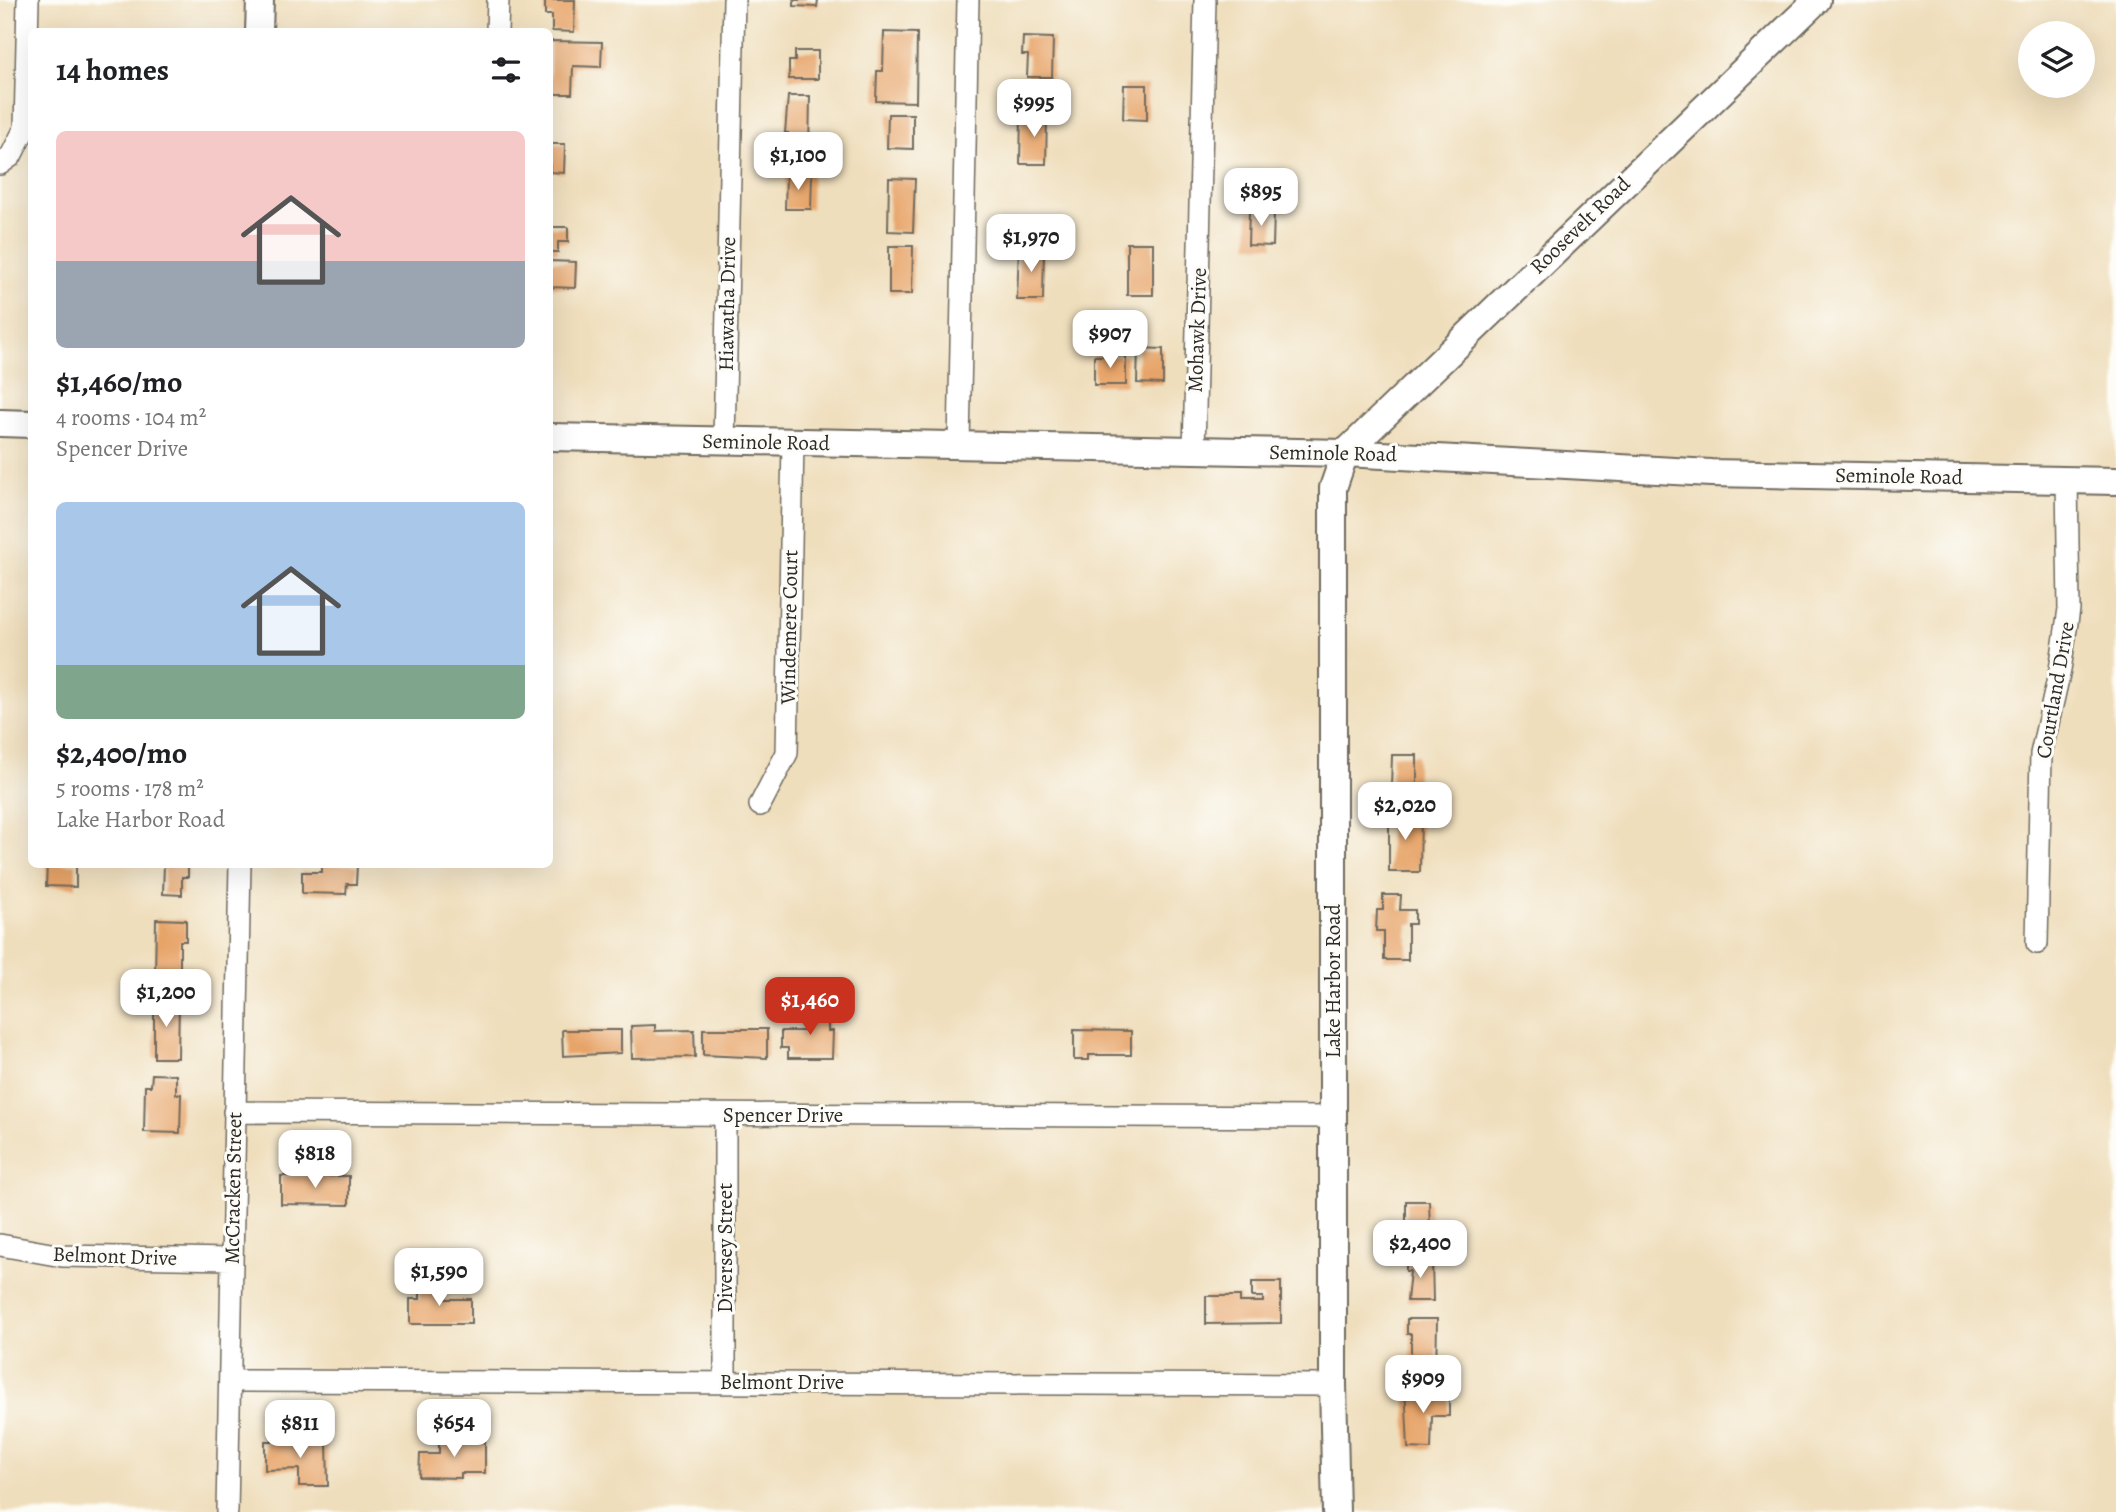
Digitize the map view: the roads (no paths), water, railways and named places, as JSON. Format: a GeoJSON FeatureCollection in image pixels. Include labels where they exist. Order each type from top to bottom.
{"type":"FeatureCollection","features":[{"type":"Feature","properties":{"kind":"street"},"geometry":{"type":"LineString","coordinates":[[0,164],[11,156],[25,128],[28,0]]}},
{"type":"Feature","properties":{"kind":"street"},"geometry":{"type":"LineString","coordinates":[[259,28],[260,0]]}},
{"type":"Feature","properties":{"kind":"street"},"geometry":{"type":"LineString","coordinates":[[497,28],[498,0]]}},
{"type":"Feature","properties":{"kind":"street","name":"Hiawatha Drive"},"geometry":{"type":"LineString","coordinates":[[724,440],[734,0]]}},
{"type":"Feature","properties":{"kind":"street"},"geometry":{"type":"LineString","coordinates":[[959,445],[968,0]]}},
{"type":"Feature","properties":{"kind":"street","name":"Mohawk Drive"},"geometry":{"type":"LineString","coordinates":[[1194,451],[1205,0]]}},
{"type":"Feature","properties":{"kind":"street","name":"Roosevelt Road"},"geometry":{"type":"LineString","coordinates":[[1345,453],[1817,0]]}},
{"type":"Feature","properties":{"kind":"street"},"geometry":{"type":"LineString","coordinates":[[0,423],[28,424]]}},
{"type":"Feature","properties":{"kind":"street","name":"Seminole Road"},"geometry":{"type":"LineString","coordinates":[[553,437],[1345,453],[1711,473],[2116,481]]}},
{"type":"Feature","properties":{"kind":"street","name":"Windemere Court"},"geometry":{"type":"LineString","coordinates":[[760,806],[787,753],[793,443]]}},
{"type":"Feature","properties":{"kind":"street","name":"Lake Harbor Road"},"geometry":{"type":"LineString","coordinates":[[1336,1512],[1333,1117],[1334,488],[1345,453]]}},
{"type":"Feature","properties":{"kind":"street","name":"Courtland Drive"},"geometry":{"type":"LineString","coordinates":[[2037,943],[2042,754],[2060,670],[2069,609],[2067,480]]}},
{"type":"Feature","properties":{"kind":"street","name":"McCracken Street"},"geometry":{"type":"LineString","coordinates":[[228,1512],[240,868]]}},
{"type":"Feature","properties":{"kind":"street","name":"Spencer Drive"},"geometry":{"type":"LineString","coordinates":[[234,1112],[1333,1117]]}},
{"type":"Feature","properties":{"kind":"street","name":"Diversey Street"},"geometry":{"type":"LineString","coordinates":[[725,1115],[725,1382]]}},
{"type":"Feature","properties":{"kind":"street","name":"Belmont Drive"},"geometry":{"type":"LineString","coordinates":[[0,1245],[62,1256],[231,1259]]}},
{"type":"Feature","properties":{"kind":"street","name":"Belmont Drive"},"geometry":{"type":"LineString","coordinates":[[231,1381],[1334,1385]]}}]}
